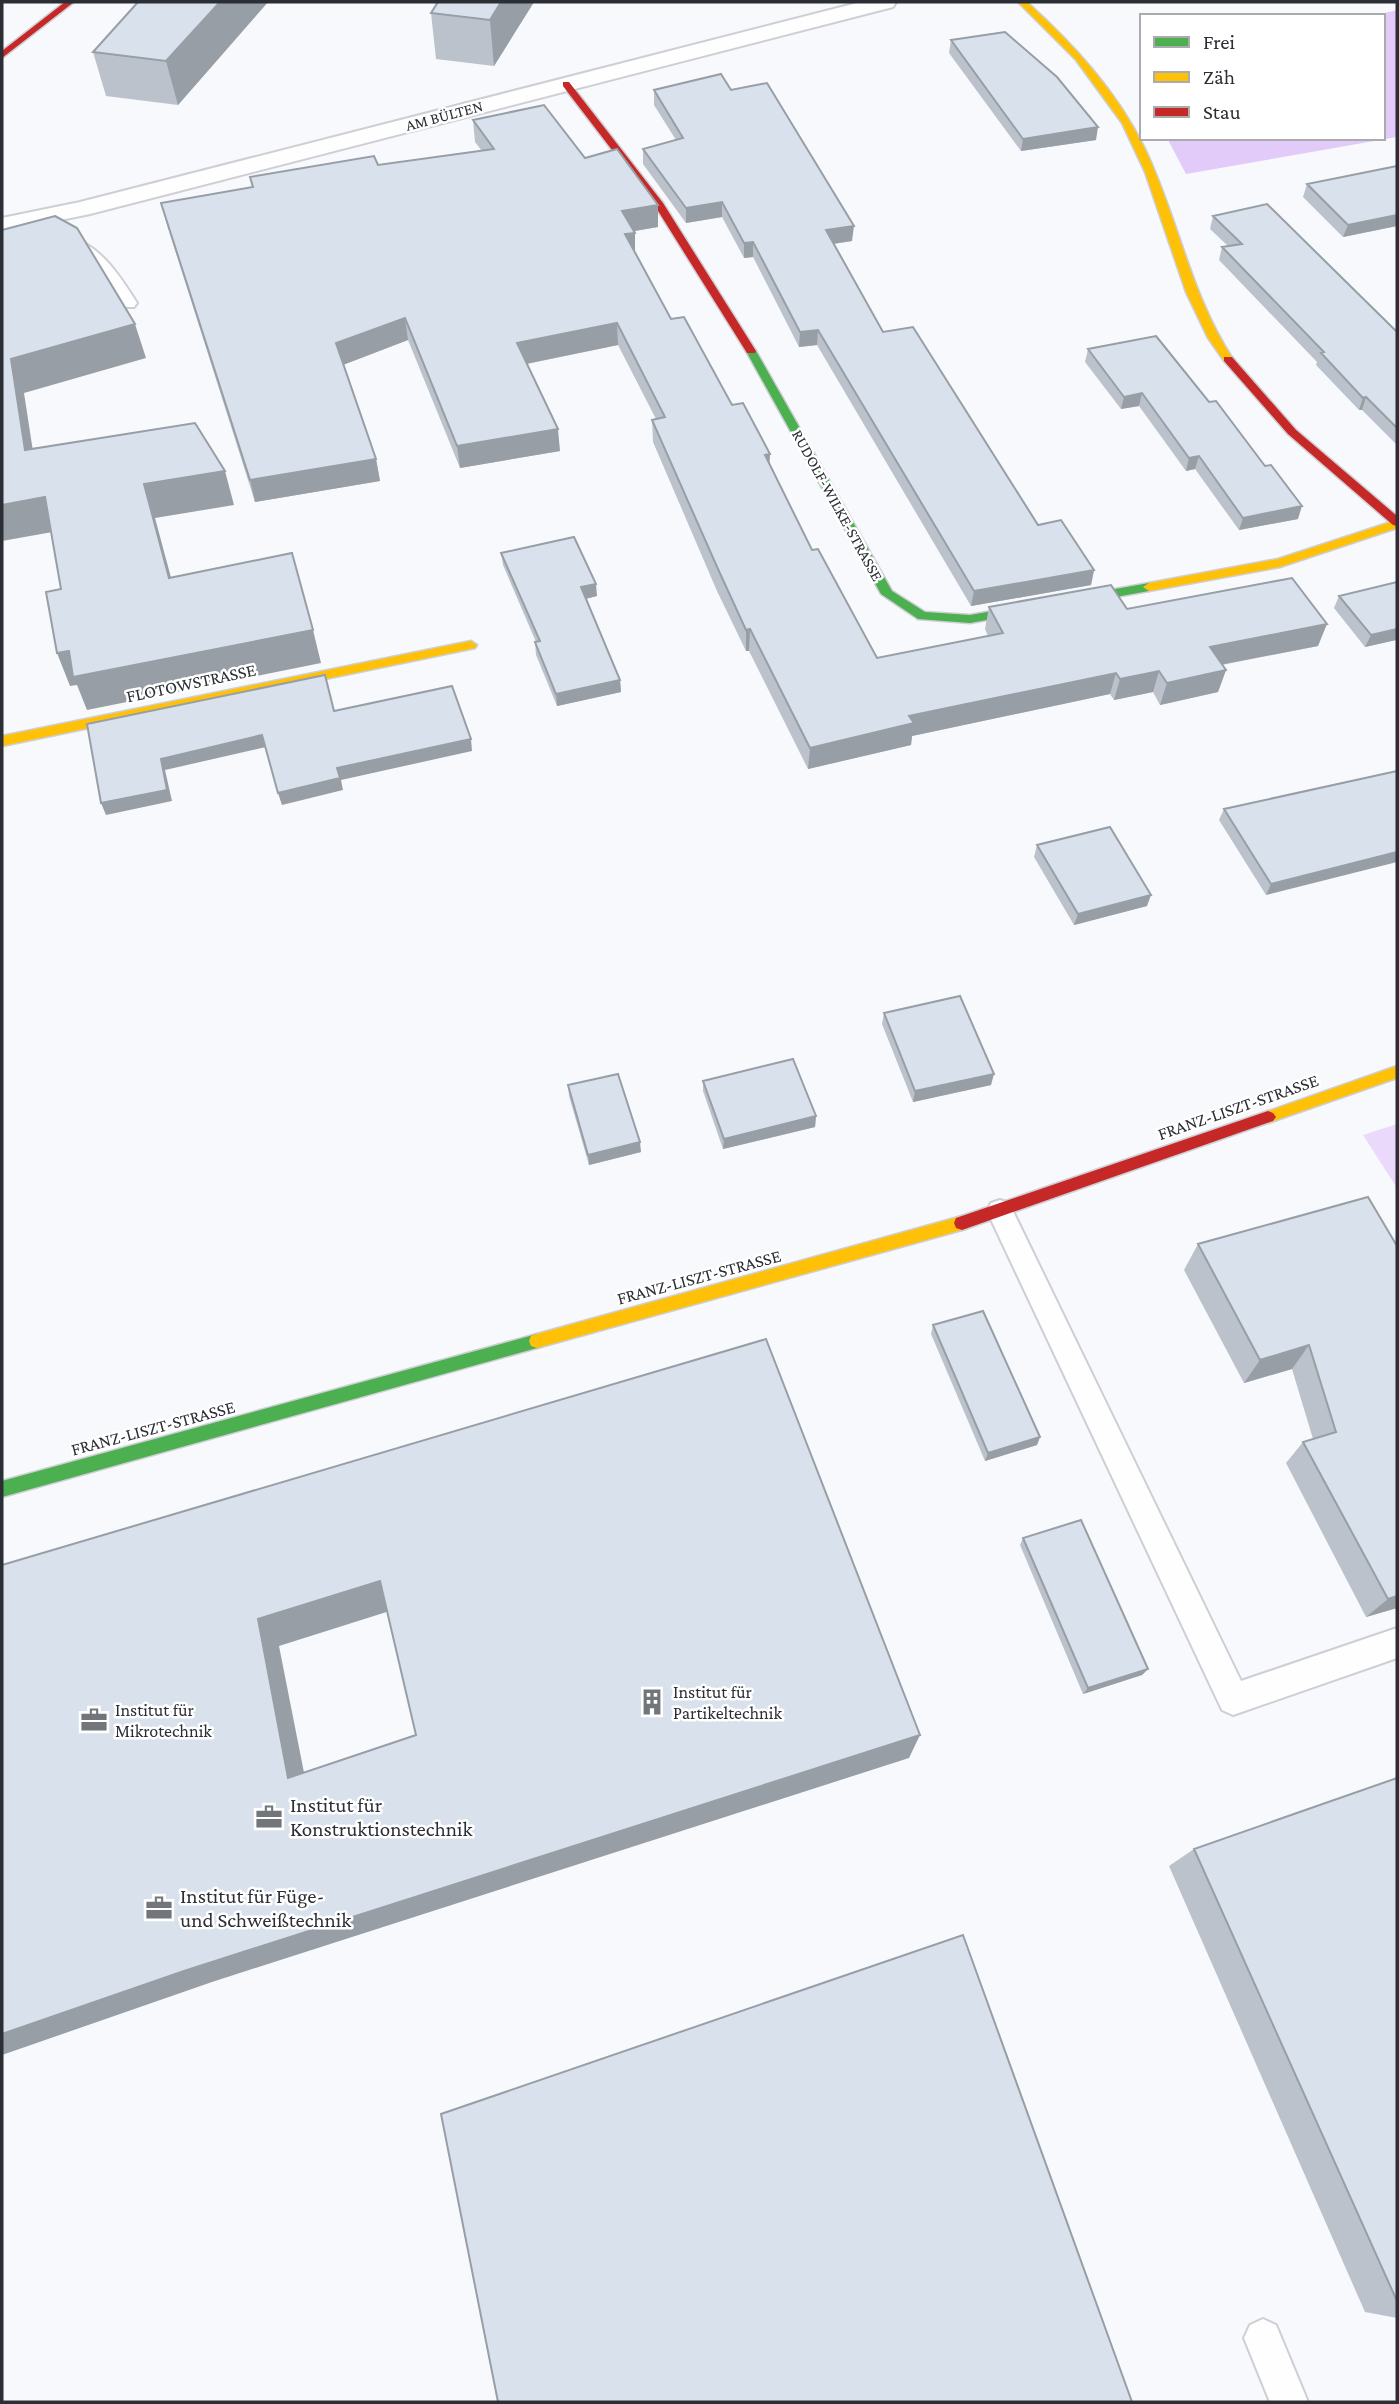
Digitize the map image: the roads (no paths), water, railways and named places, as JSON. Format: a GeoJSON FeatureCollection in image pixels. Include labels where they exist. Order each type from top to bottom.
{"type":"FeatureCollection","features":[{"type":"Feature","properties":{"kind":"street"},"geometry":{"type":"LineString","coordinates":[[2,55],[70,2]]}},
{"type":"Feature","properties":{"kind":"street","name":"AM BÜLTEN"},"geometry":{"type":"LineString","coordinates":[[11,224],[886,2]]}},
{"type":"Feature","properties":{"kind":"street"},"geometry":{"type":"LineString","coordinates":[[1022,2],[1056,34],[1094,78],[1142,151],[1182,270],[1201,313],[1231,362],[1264,404],[1320,460],[1397,523]]}},
{"type":"Feature","properties":{"kind":"street","name":"RUDOLF-WILKE-STRASSE"},"geometry":{"type":"LineString","coordinates":[[566,84],[659,205],[730,313],[887,594],[922,616],[970,619],[1199,579],[1280,563],[1397,523]]}},
{"type":"Feature","properties":{"kind":"street","name":"FLOTOWSTRASSE"},"geometry":{"type":"LineString","coordinates":[[2,741],[471,645]]}},
{"type":"Feature","properties":{"kind":"street","name":"FRANZ-LISZT-STRASSE"},"geometry":{"type":"LineString","coordinates":[[2,1489],[951,1227],[1397,1072]]}},
{"type":"Feature","properties":{"kind":"lane"},"geometry":{"type":"LineString","coordinates":[[11,224],[86,248],[101,261],[128,303]]}},
{"type":"Feature","properties":{"kind":"lane"},"geometry":{"type":"LineString","coordinates":[[1000,1211],[1233,1699],[1397,1643]]}},
{"type":"Feature","properties":{"kind":"lane"},"geometry":{"type":"LineString","coordinates":[[1264,2338],[1289,2402]]}},
{"type":"Feature","properties":{"kind":"place","name":"Institut für Partikeltechnik"},"geometry":{"type":"Point","coordinates":[652,1702]}},
{"type":"Feature","properties":{"kind":"place","name":"Institut für Mikrotechnik"},"geometry":{"type":"Point","coordinates":[94,1720]}},
{"type":"Feature","properties":{"kind":"place","name":"Institut für Konstruktionstechnik"},"geometry":{"type":"Point","coordinates":[269,1817]}},
{"type":"Feature","properties":{"kind":"place","name":"Institut für Füge- und Schweißtechnik"},"geometry":{"type":"Point","coordinates":[159,1908]}}]}
